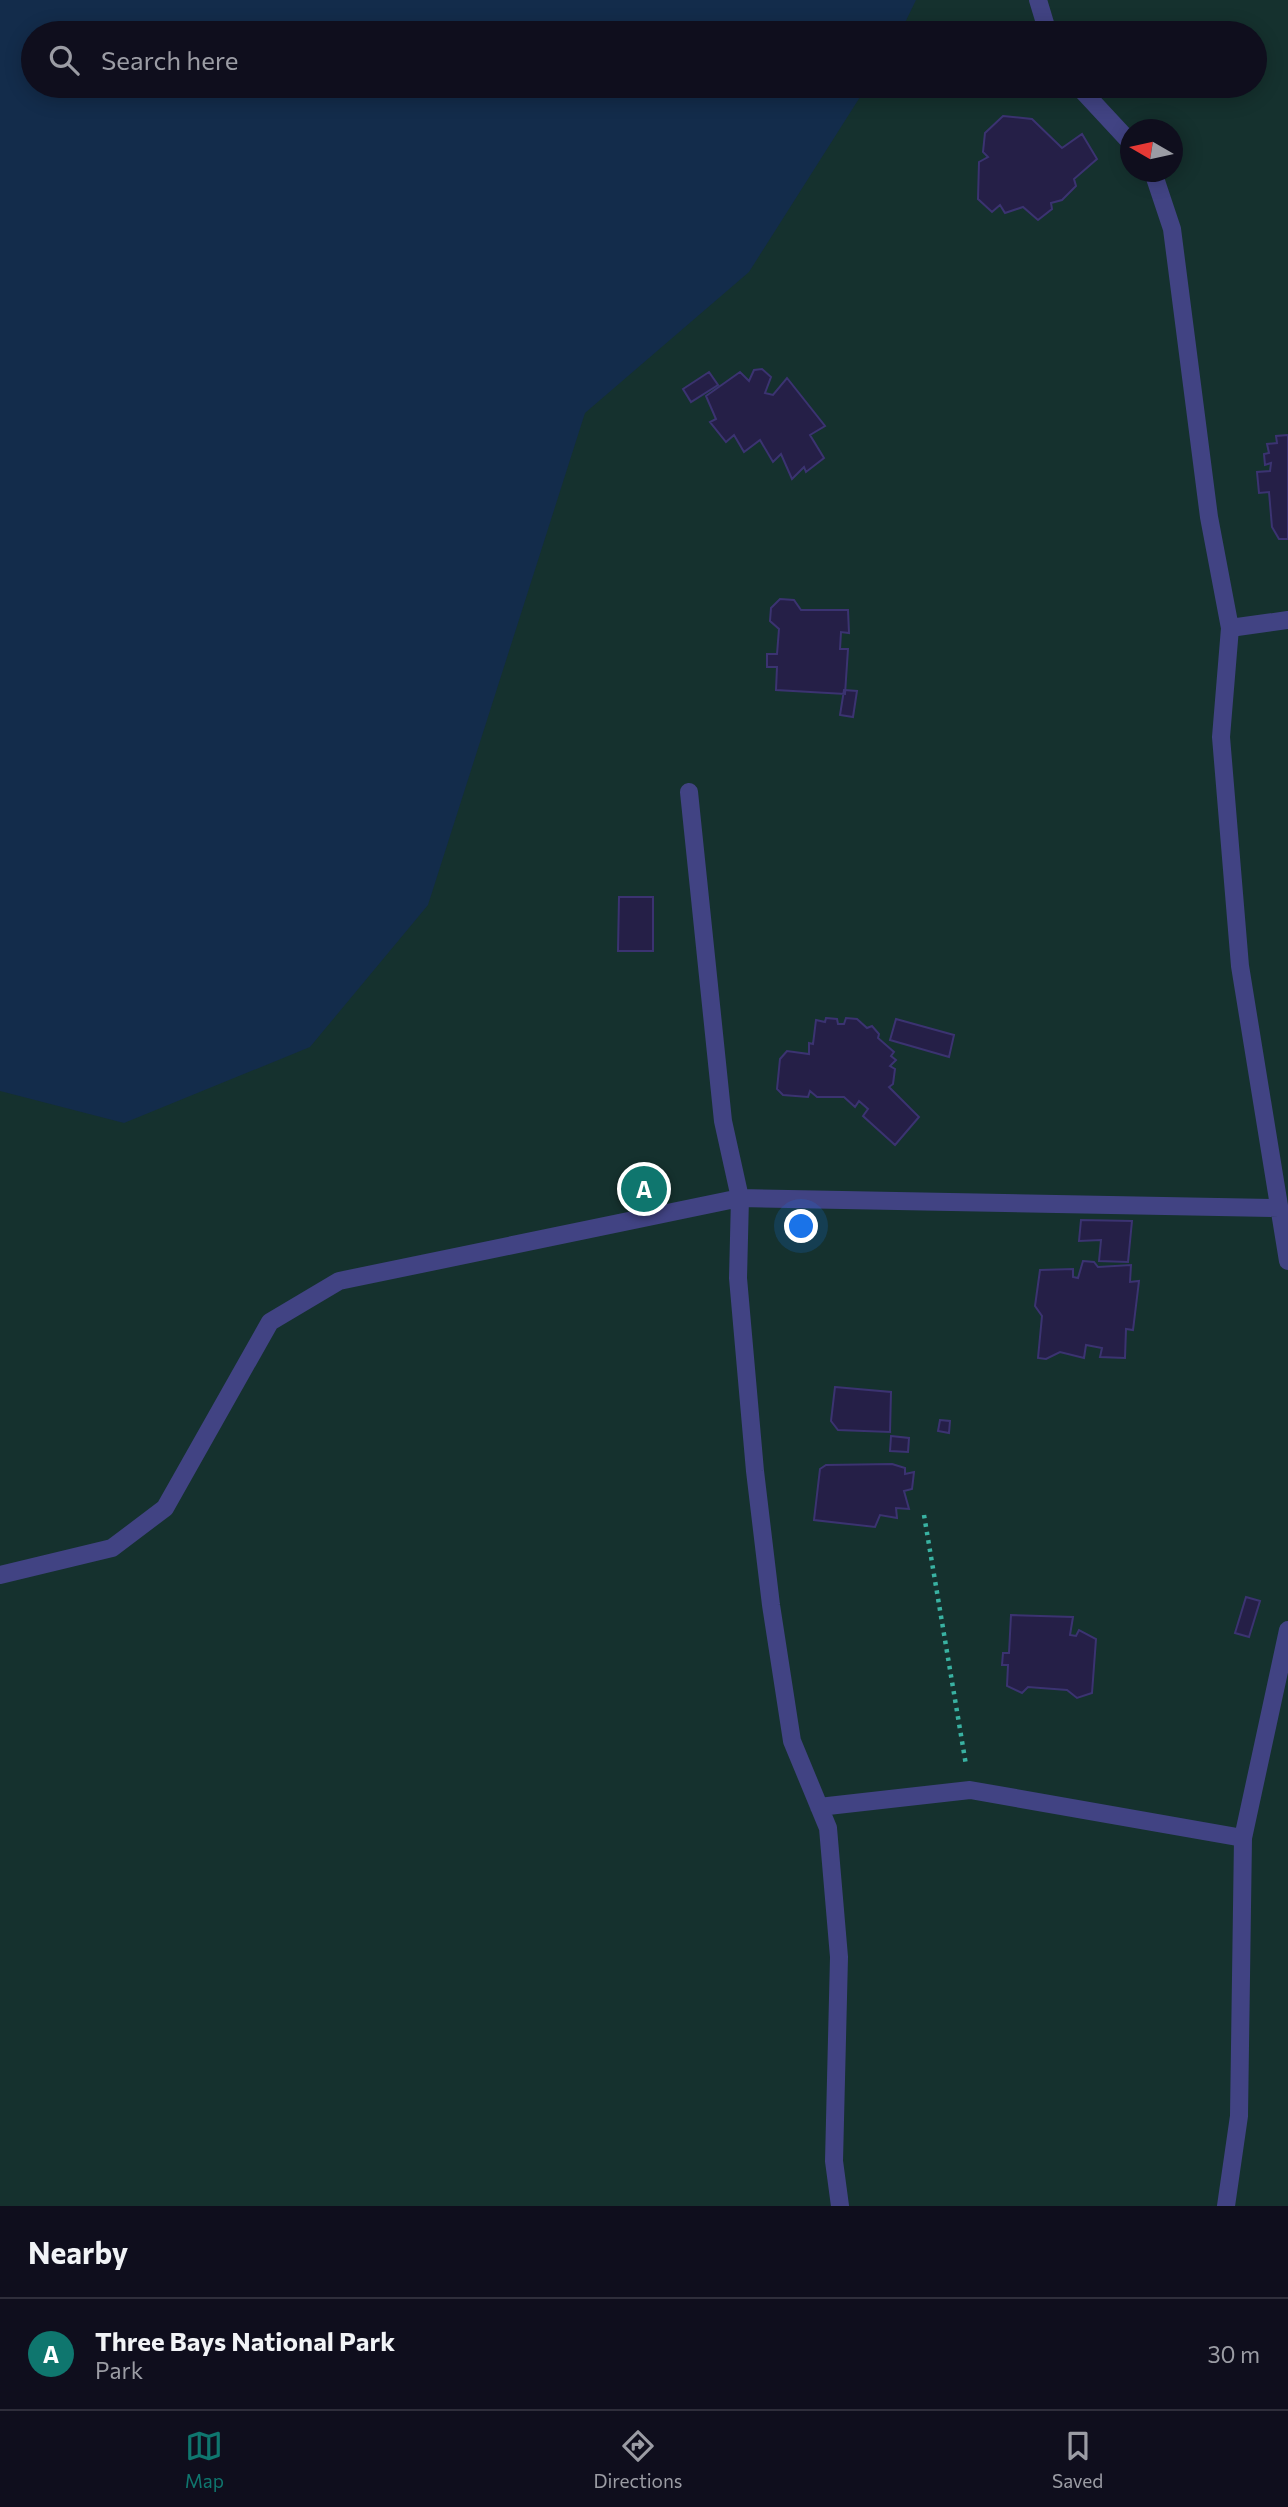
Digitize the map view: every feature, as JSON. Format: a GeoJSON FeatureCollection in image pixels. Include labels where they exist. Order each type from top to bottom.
{"type":"FeatureCollection","features":[{"type":"Feature","properties":{"kind":"street"},"geometry":{"type":"LineString","coordinates":[[1038,0],[1044,21]]}},
{"type":"Feature","properties":{"kind":"street"},"geometry":{"type":"LineString","coordinates":[[1089,98],[1120,131]]}},
{"type":"Feature","properties":{"kind":"street"},"geometry":{"type":"LineString","coordinates":[[1156,182],[1172,229],[1208,504],[1230,628],[1221,737],[1238,939],[1288,1261]]}},
{"type":"Feature","properties":{"kind":"street"},"geometry":{"type":"LineString","coordinates":[[1230,628],[1288,620]]}},
{"type":"Feature","properties":{"kind":"street"},"geometry":{"type":"LineString","coordinates":[[688,792],[723,1121],[740,1198],[738,1278],[769,1592],[792,1741],[828,1828],[839,1957],[834,2161],[840,2206]]}},
{"type":"Feature","properties":{"kind":"street"},"geometry":{"type":"LineString","coordinates":[[0,1575],[112,1548],[165,1508],[270,1322],[339,1281],[740,1198],[1278,1208]]}},
{"type":"Feature","properties":{"kind":"street"},"geometry":{"type":"LineString","coordinates":[[1226,2206],[1239,2116],[1243,1838],[1288,1630]]}},
{"type":"Feature","properties":{"kind":"street"},"geometry":{"type":"LineString","coordinates":[[819,1807],[970,1790],[1243,1838]]}},
{"type":"Feature","properties":{"kind":"path"},"geometry":{"type":"LineString","coordinates":[[924,1515],[970,1790]]}},
{"type":"Feature","properties":{"kind":"green space"},"geometry":{"type":"Polygon","coordinates":[[[0,0],[1288,0],[1288,2206],[0,2206],[0,0]]]}},
{"type":"Feature","properties":{"kind":"water"},"geometry":{"type":"Polygon","coordinates":[[[0,0],[916,0],[906,21],[21,21],[21,98],[859,98],[749,272],[585,413],[428,905],[310,1047],[124,1123],[0,1091],[0,0]]]}},
{"type":"Feature","properties":{"kind":"building"},"geometry":{"type":"Polygon","coordinates":[[[1003,116],[1032,119],[1062,148],[1082,134],[1097,159],[1074,179],[1076,186],[1062,200],[1051,203],[1052,209],[1038,220],[1023,207],[1005,213],[1000,205],[992,212],[978,199],[979,162],[988,157],[983,152],[985,133],[1003,116]]]}},
{"type":"Feature","properties":{"kind":"building"},"geometry":{"type":"Polygon","coordinates":[[[762,369],[771,377],[765,393],[773,395],[787,378],[825,426],[810,435],[824,458],[806,472],[804,467],[792,479],[781,454],[773,462],[760,440],[744,452],[734,435],[726,442],[710,422],[716,419],[706,396],[740,372],[749,381],[754,370],[762,369]]]}},
{"type":"Feature","properties":{"kind":"building"},"geometry":{"type":"Polygon","coordinates":[[[709,372],[718,385],[691,402],[683,389],[709,372]]]}},
{"type":"Feature","properties":{"kind":"building"},"geometry":{"type":"Polygon","coordinates":[[[1288,435],[1288,539],[1279,539],[1272,527],[1269,492],[1259,493],[1257,472],[1270,471],[1271,463],[1265,465],[1264,454],[1269,453],[1267,444],[1277,443],[1276,436],[1288,435]]]}},
{"type":"Feature","properties":{"kind":"building"},"geometry":{"type":"Polygon","coordinates":[[[780,599],[794,600],[801,610],[848,610],[849,633],[841,632],[840,649],[848,649],[845,694],[776,690],[777,667],[767,667],[767,654],[777,654],[779,629],[770,621],[771,608],[780,599]]]}},
{"type":"Feature","properties":{"kind":"building"},"geometry":{"type":"Polygon","coordinates":[[[844,690],[857,691],[853,717],[840,715],[844,690]]]}},
{"type":"Feature","properties":{"kind":"building"},"geometry":{"type":"Polygon","coordinates":[[[619,897],[653,897],[653,951],[618,951],[619,897]]]}},
{"type":"Feature","properties":{"kind":"building"},"geometry":{"type":"Polygon","coordinates":[[[826,1018],[837,1019],[838,1024],[844,1024],[846,1018],[857,1019],[867,1028],[872,1026],[879,1034],[878,1038],[894,1052],[891,1056],[896,1060],[890,1066],[895,1069],[893,1084],[889,1087],[919,1117],[895,1145],[863,1116],[868,1109],[859,1101],[855,1107],[844,1097],[817,1097],[810,1091],[808,1097],[783,1095],[777,1089],[780,1059],[787,1051],[809,1054],[809,1043],[813,1044],[816,1020],[825,1022],[826,1018]]]}},
{"type":"Feature","properties":{"kind":"building"},"geometry":{"type":"Polygon","coordinates":[[[896,1019],[954,1035],[949,1057],[890,1040],[896,1019]]]}},
{"type":"Feature","properties":{"kind":"building"},"geometry":{"type":"Polygon","coordinates":[[[1081,1220],[1132,1221],[1128,1262],[1099,1261],[1101,1240],[1079,1241],[1081,1220]]]}},
{"type":"Feature","properties":{"kind":"building"},"geometry":{"type":"Polygon","coordinates":[[[1083,1261],[1094,1262],[1098,1267],[1131,1265],[1130,1282],[1139,1281],[1133,1330],[1126,1329],[1125,1358],[1100,1357],[1102,1348],[1086,1345],[1084,1358],[1060,1352],[1046,1359],[1038,1358],[1042,1316],[1035,1306],[1040,1270],[1073,1269],[1073,1277],[1078,1278],[1083,1261]]]}},
{"type":"Feature","properties":{"kind":"building"},"geometry":{"type":"Polygon","coordinates":[[[835,1387],[891,1392],[890,1432],[838,1430],[831,1421],[835,1387]]]}},
{"type":"Feature","properties":{"kind":"building"},"geometry":{"type":"Polygon","coordinates":[[[940,1420],[950,1421],[949,1433],[938,1431],[940,1420]]]}},
{"type":"Feature","properties":{"kind":"building"},"geometry":{"type":"Polygon","coordinates":[[[891,1436],[909,1438],[908,1452],[890,1451],[891,1436]]]}},
{"type":"Feature","properties":{"kind":"building"},"geometry":{"type":"Polygon","coordinates":[[[892,1464],[905,1468],[905,1474],[914,1472],[912,1489],[904,1491],[909,1509],[896,1508],[897,1518],[880,1515],[875,1527],[814,1520],[820,1469],[826,1465],[892,1464]]]}},
{"type":"Feature","properties":{"kind":"building"},"geometry":{"type":"Polygon","coordinates":[[[1246,1597],[1260,1601],[1249,1637],[1235,1633],[1246,1597]]]}},
{"type":"Feature","properties":{"kind":"building"},"geometry":{"type":"Polygon","coordinates":[[[1011,1615],[1073,1617],[1070,1635],[1076,1636],[1079,1630],[1096,1639],[1092,1693],[1077,1698],[1067,1690],[1028,1687],[1022,1693],[1007,1686],[1008,1665],[1002,1665],[1003,1653],[1009,1653],[1011,1615]]]}},
{"type":"Feature","properties":{"kind":"place","name":"Three Bays National Park"},"geometry":{"type":"Point","coordinates":[644,1189]}}]}
